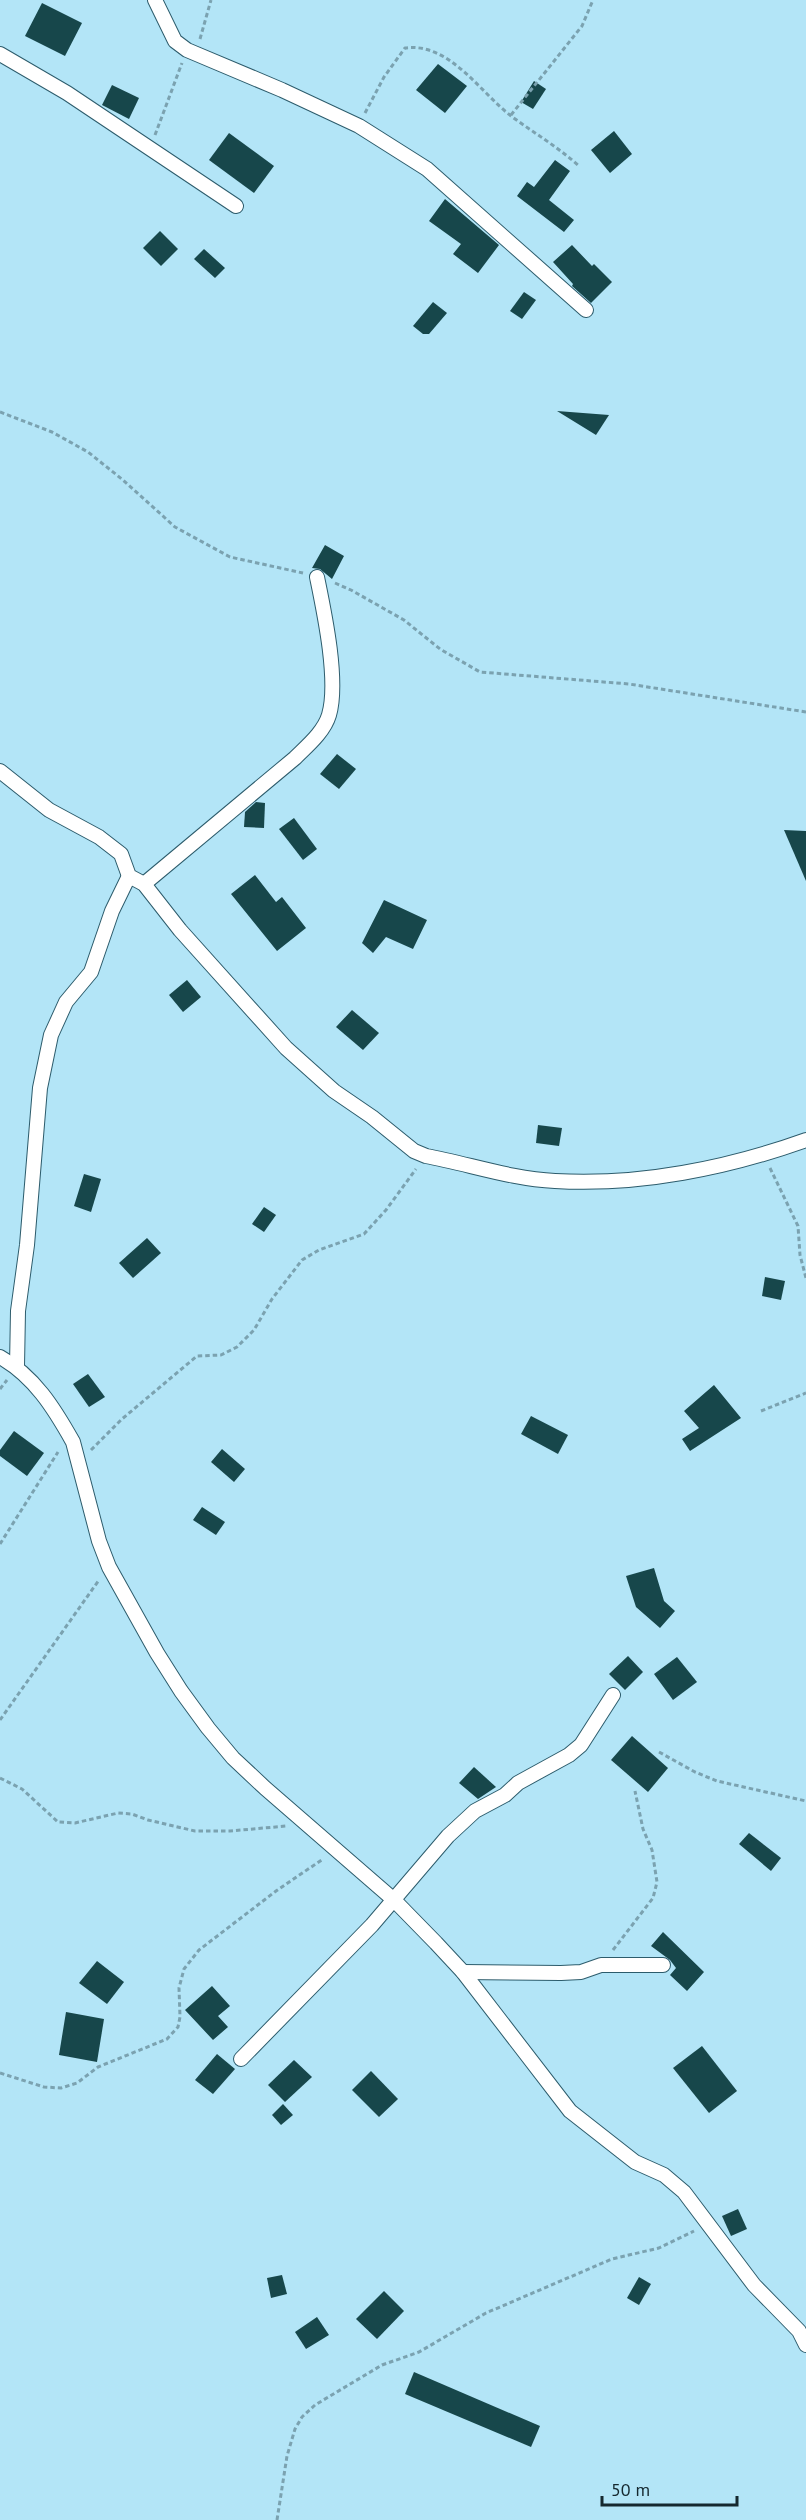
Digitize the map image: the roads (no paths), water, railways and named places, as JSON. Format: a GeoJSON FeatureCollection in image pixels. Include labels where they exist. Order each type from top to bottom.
{"type":"FeatureCollection","features":[{"type":"Feature","properties":{"kind":"street"},"geometry":{"type":"LineString","coordinates":[[155,0],[175,41],[191,52],[282,90],[359,126],[427,170],[586,310]]}},
{"type":"Feature","properties":{"kind":"street"},"geometry":{"type":"LineString","coordinates":[[0,54],[67,93],[236,206]]}},
{"type":"Feature","properties":{"kind":"street"},"geometry":{"type":"LineString","coordinates":[[144,884],[295,758],[316,737],[329,716],[330,653],[317,577]]}},
{"type":"Feature","properties":{"kind":"street"},"geometry":{"type":"LineString","coordinates":[[0,771],[49,810],[99,837],[121,854],[129,876],[144,884],[180,930],[286,1048],[334,1091],[372,1117],[414,1151],[426,1156],[515,1176],[556,1181],[617,1180],[673,1174],[763,1155],[806,1140]]}},
{"type":"Feature","properties":{"kind":"street"},"geometry":{"type":"LineString","coordinates":[[17,1366],[18,1311],[27,1245],[40,1088],[51,1035],[66,1002],[91,972],[112,911],[129,876]]}},
{"type":"Feature","properties":{"kind":"street"},"geometry":{"type":"LineString","coordinates":[[0,1357],[17,1366],[52,1404],[67,1431],[79,1461],[99,1541],[109,1567],[157,1653],[208,1728],[241,1766],[394,1900],[462,1972],[570,2110],[635,2162],[670,2181],[684,2192],[754,2285],[799,2331],[806,2345]]}},
{"type":"Feature","properties":{"kind":"street"},"geometry":{"type":"LineString","coordinates":[[241,2060],[372,1926],[447,1836],[475,1812],[581,1745],[614,1695]]}},
{"type":"Feature","properties":{"kind":"street"},"geometry":{"type":"LineString","coordinates":[[462,1972],[561,1974],[581,1972],[601,1965],[663,1965]]}}]}
